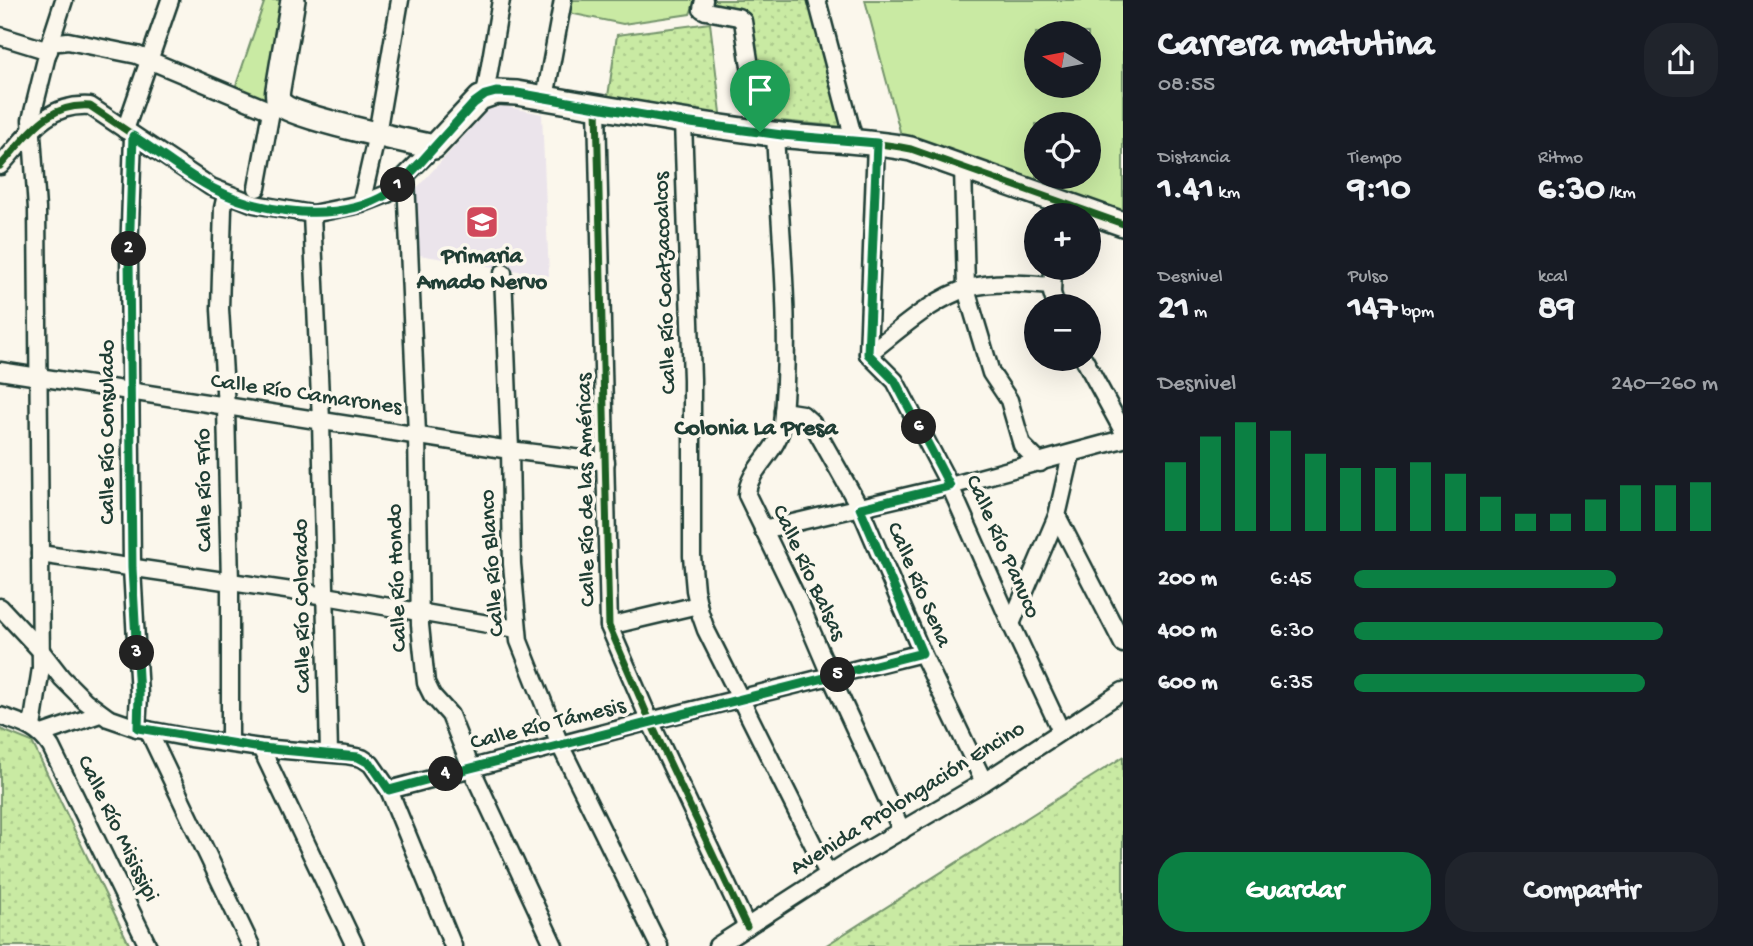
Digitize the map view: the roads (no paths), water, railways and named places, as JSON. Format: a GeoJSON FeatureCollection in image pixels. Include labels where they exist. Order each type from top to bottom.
{"type":"FeatureCollection","features":[{"type":"Feature","properties":{"kind":"street"},"geometry":{"type":"LineString","coordinates":[[0,716],[37,730],[41,651],[37,209],[31,132],[33,110],[64,0]]}},
{"type":"Feature","properties":{"kind":"street","name":"Calle Río Consulado"},"geometry":{"type":"LineString","coordinates":[[170,0],[129,133],[132,568],[139,695],[143,729],[251,946]]}},
{"type":"Feature","properties":{"kind":"street"},"geometry":{"type":"LineString","coordinates":[[257,188],[276,108],[293,0]]}},
{"type":"Feature","properties":{"kind":"street"},"geometry":{"type":"LineString","coordinates":[[361,204],[377,134],[400,0]]}},
{"type":"Feature","properties":{"kind":"street"},"geometry":{"type":"LineString","coordinates":[[480,99],[501,0]]}},
{"type":"Feature","properties":{"kind":"street"},"geometry":{"type":"LineString","coordinates":[[545,98],[563,0]]}},
{"type":"Feature","properties":{"kind":"street"},"geometry":{"type":"LineString","coordinates":[[704,0],[702,9],[738,17],[743,21],[768,133],[785,332],[783,411]]}},
{"type":"Feature","properties":{"kind":"street"},"geometry":{"type":"LineString","coordinates":[[817,0],[853,140]]}},
{"type":"Feature","properties":{"kind":"street"},"geometry":{"type":"LineString","coordinates":[[0,36],[49,47],[68,41],[124,51],[276,108],[434,147]]}},
{"type":"Feature","properties":{"kind":"street"},"geometry":{"type":"LineString","coordinates":[[0,166],[50,114],[72,106],[90,106],[226,195],[254,204],[312,214],[361,204],[387,194],[406,178],[480,99],[507,92],[683,122],[853,140],[911,149],[1060,203]]}},
{"type":"Feature","properties":{"kind":"street","name":"Calle Río de las Américas"},"geometry":{"type":"LineString","coordinates":[[597,107],[609,625],[650,722],[747,927]]}},
{"type":"Feature","properties":{"kind":"street","name":"Calle Río Coatzacoalcos"},"geometry":{"type":"LineString","coordinates":[[683,122],[692,379],[692,556],[698,604],[706,630],[828,874]]}},
{"type":"Feature","properties":{"kind":"street"},"geometry":{"type":"LineString","coordinates":[[868,354],[877,143]]}},
{"type":"Feature","properties":{"kind":"street"},"geometry":{"type":"LineString","coordinates":[[963,167],[966,289],[990,373],[1009,400],[1022,445],[1040,463]]}},
{"type":"Feature","properties":{"kind":"street","name":"Calle Río Hondo"},"geometry":{"type":"LineString","coordinates":[[406,178],[417,434],[420,613],[426,683],[432,695],[450,715],[471,768],[554,946]]}},
{"type":"Feature","properties":{"kind":"street","name":"Calle Río Frío"},"geometry":{"type":"LineString","coordinates":[[226,195],[223,208],[220,309],[226,407],[230,743]]}},
{"type":"Feature","properties":{"kind":"street","name":"Calle Río Colorado"},"geometry":{"type":"LineString","coordinates":[[312,214],[321,421],[329,753]]}},
{"type":"Feature","properties":{"kind":"street"},"geometry":{"type":"LineString","coordinates":[[1101,217],[1123,224]]}},
{"type":"Feature","properties":{"kind":"street","name":"Calle Río Blanco"},"geometry":{"type":"LineString","coordinates":[[503,273],[512,565],[517,629],[523,652],[561,747],[659,946]]}},
{"type":"Feature","properties":{"kind":"street"},"geometry":{"type":"LineString","coordinates":[[1052,280],[1053,294]]}},
{"type":"Feature","properties":{"kind":"street"},"geometry":{"type":"LineString","coordinates":[[868,354],[929,308],[966,289],[1013,283],[1051,286]]}},
{"type":"Feature","properties":{"kind":"street","name":"Calle Río Panuco"},"geometry":{"type":"LineString","coordinates":[[868,354],[895,381],[950,486],[1062,731]]}},
{"type":"Feature","properties":{"kind":"street","name":"Calle Río Camarones"},"geometry":{"type":"LineString","coordinates":[[0,371],[510,450],[606,462]]}},
{"type":"Feature","properties":{"kind":"street"},"geometry":{"type":"LineString","coordinates":[[1090,371],[1123,431]]}},
{"type":"Feature","properties":{"kind":"street","name":"Calle Río Sena"},"geometry":{"type":"LineString","coordinates":[[783,411],[802,414],[812,423],[860,508],[922,653],[984,782]]}},
{"type":"Feature","properties":{"kind":"street","name":"Calle Río Balsas"},"geometry":{"type":"LineString","coordinates":[[783,411],[778,440],[752,476],[747,489],[749,501],[799,602],[902,831]]}},
{"type":"Feature","properties":{"kind":"street"},"geometry":{"type":"LineString","coordinates":[[763,530],[950,486],[1123,439]]}},
{"type":"Feature","properties":{"kind":"street"},"geometry":{"type":"LineString","coordinates":[[1011,624],[1056,516],[1071,455]]}},
{"type":"Feature","properties":{"kind":"street"},"geometry":{"type":"LineString","coordinates":[[1056,516],[1123,645]]}},
{"type":"Feature","properties":{"kind":"street"},"geometry":{"type":"LineString","coordinates":[[40,554],[326,596],[517,629]]}},
{"type":"Feature","properties":{"kind":"street"},"geometry":{"type":"LineString","coordinates":[[609,625],[698,604]]}},
{"type":"Feature","properties":{"kind":"street"},"geometry":{"type":"LineString","coordinates":[[0,607],[62,678],[100,714],[143,729],[261,748],[329,753],[365,759],[389,790],[453,946]]}},
{"type":"Feature","properties":{"kind":"street","name":"Calle Río Támesis"},"geometry":{"type":"LineString","coordinates":[[389,790],[922,653]]}},
{"type":"Feature","properties":{"kind":"street","name":"Avenida Prolongación Encino"},"geometry":{"type":"LineString","coordinates":[[717,946],[828,874],[984,782],[1123,691]]}},
{"type":"Feature","properties":{"kind":"street","name":"Calle Río Misissipi"},"geometry":{"type":"LineString","coordinates":[[100,714],[37,730],[51,747],[148,946]]}},
{"type":"Feature","properties":{"kind":"street"},"geometry":{"type":"LineString","coordinates":[[261,748],[355,946]]}},
{"type":"Feature","properties":{"kind":"place","name":"Primaria Amado Nervo"},"geometry":{"type":"Point","coordinates":[482,222]}},
{"type":"Feature","properties":{"kind":"district","name":"Colonia La Presa"},"geometry":{"type":"Point","coordinates":[756,429]}}]}
